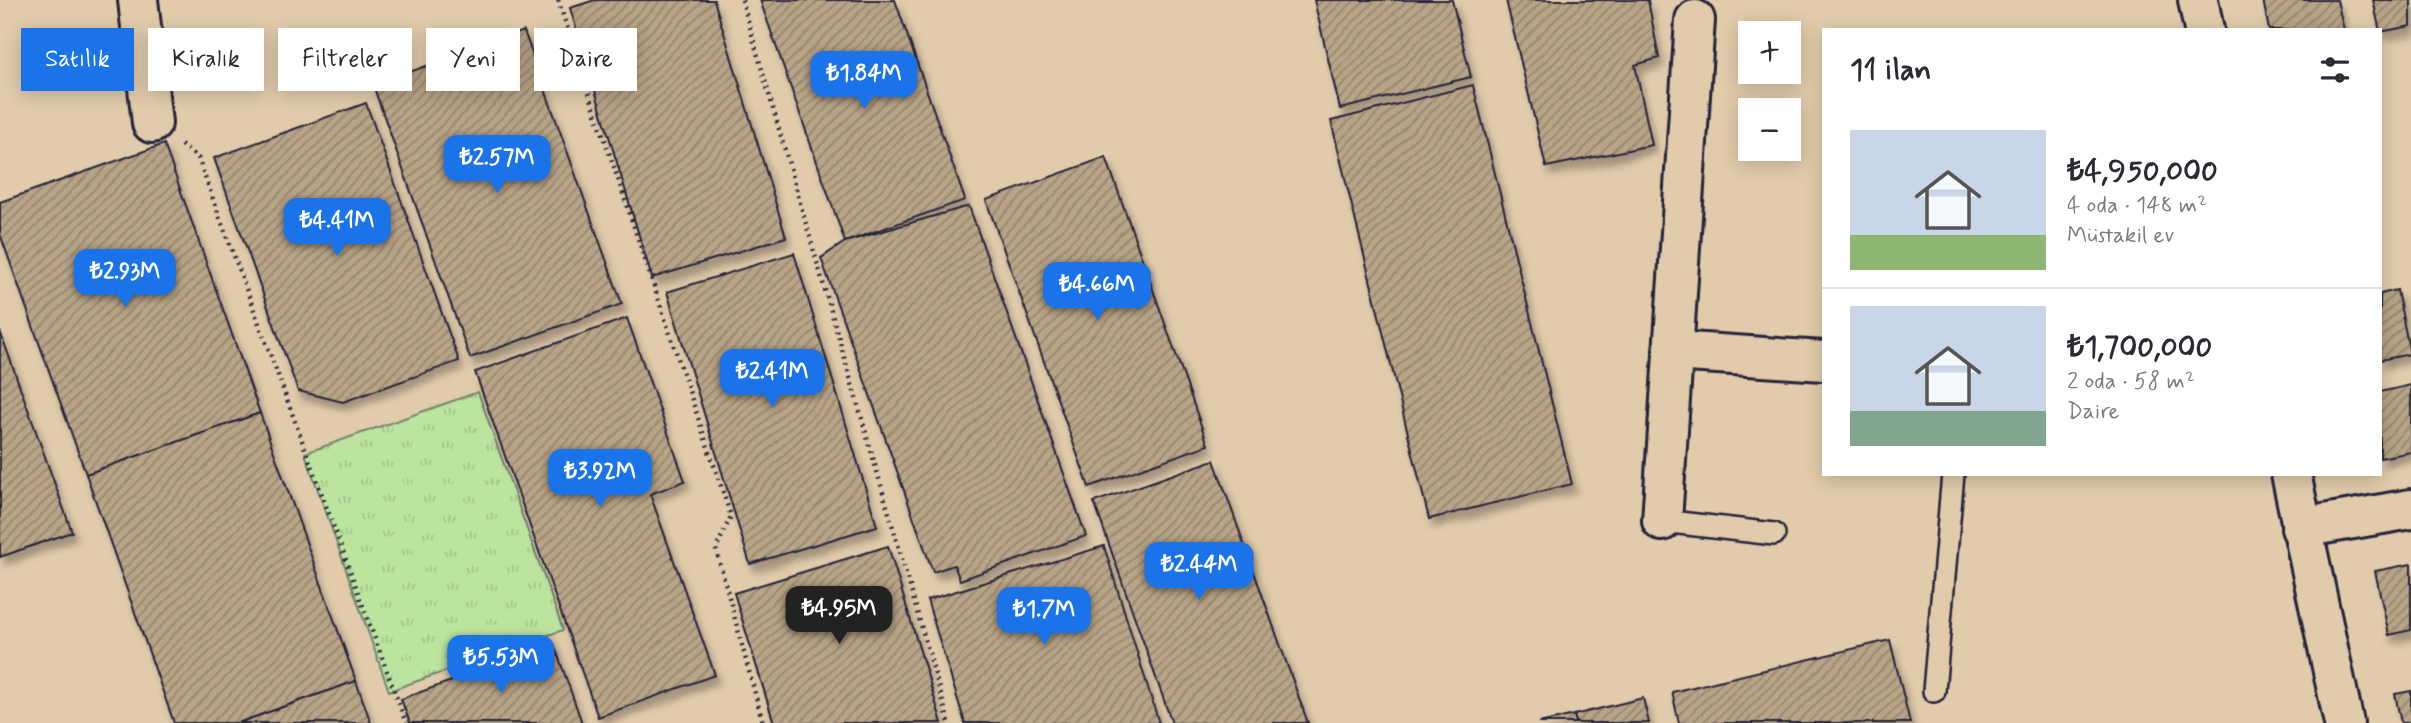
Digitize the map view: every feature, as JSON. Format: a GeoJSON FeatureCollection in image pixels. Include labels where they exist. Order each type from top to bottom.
{"type":"FeatureCollection","features":[{"type":"Feature","properties":{"kind":"street"},"geometry":{"type":"LineString","coordinates":[[138,0],[152,123]]}},
{"type":"Feature","properties":{"kind":"street"},"geometry":{"type":"LineString","coordinates":[[2198,0],[2203,28]]}},
{"type":"Feature","properties":{"kind":"street"},"geometry":{"type":"LineString","coordinates":[[1662,521],[1695,20]]}},
{"type":"Feature","properties":{"kind":"street"},"geometry":{"type":"LineString","coordinates":[[1673,351],[1822,361]]}},
{"type":"Feature","properties":{"kind":"street"},"geometry":{"type":"LineString","coordinates":[[2291,476],[2344,723]]}},
{"type":"Feature","properties":{"kind":"street"},"geometry":{"type":"LineString","coordinates":[[2301,528],[2411,509]]}},
{"type":"Feature","properties":{"kind":"lane"},"geometry":{"type":"LineString","coordinates":[[1934,691],[1953,476]]}},
{"type":"Feature","properties":{"kind":"lane"},"geometry":{"type":"LineString","coordinates":[[1662,521],[1773,534]]}},
{"type":"Feature","properties":{"kind":"path"},"geometry":{"type":"LineString","coordinates":[[558,0],[731,516],[716,549],[763,723]]}},
{"type":"Feature","properties":{"kind":"path"},"geometry":{"type":"LineString","coordinates":[[742,0],[949,723]]}},
{"type":"Feature","properties":{"kind":"path"},"geometry":{"type":"LineString","coordinates":[[152,123],[198,158],[406,723]]}},
{"type":"Feature","properties":{"kind":"green space"},"geometry":{"type":"Polygon","coordinates":[[[478,392],[563,630],[389,691],[305,453],[478,392]]]}},
{"type":"Feature","properties":{"kind":"building"},"geometry":{"type":"Polygon","coordinates":[[[595,0],[714,0],[786,237],[652,278],[595,91],[637,91],[637,28],[576,28],[570,8],[595,0]]]}},
{"type":"Feature","properties":{"kind":"building"},"geometry":{"type":"Polygon","coordinates":[[[760,0],[895,0],[965,200],[845,242],[760,0]]]}},
{"type":"Feature","properties":{"kind":"building"},"geometry":{"type":"Polygon","coordinates":[[[1314,0],[1452,0],[1471,77],[1340,109],[1314,0]]]}},
{"type":"Feature","properties":{"kind":"building"},"geometry":{"type":"Polygon","coordinates":[[[1506,0],[1648,0],[1659,58],[1635,65],[1652,145],[1546,167],[1506,0]]]}},
{"type":"Feature","properties":{"kind":"building"},"geometry":{"type":"Polygon","coordinates":[[[2263,0],[2337,0],[2344,28],[2269,28],[2263,0]]]}},
{"type":"Feature","properties":{"kind":"building"},"geometry":{"type":"Polygon","coordinates":[[[2373,0],[2411,0],[2411,26],[2382,32],[2382,28],[2379,28],[2373,0]]]}},
{"type":"Feature","properties":{"kind":"building"},"geometry":{"type":"Polygon","coordinates":[[[524,31],[534,59],[534,91],[546,91],[622,304],[470,358],[375,91],[412,91],[412,71],[426,66],[426,91],[520,91],[520,32],[524,31]]]}},
{"type":"Feature","properties":{"kind":"building"},"geometry":{"type":"Polygon","coordinates":[[[1473,85],[1572,484],[1429,519],[1331,121],[1473,85]]]}},
{"type":"Feature","properties":{"kind":"building"},"geometry":{"type":"Polygon","coordinates":[[[366,103],[459,361],[343,402],[298,391],[214,158],[366,103]]]}},
{"type":"Feature","properties":{"kind":"building"},"geometry":{"type":"Polygon","coordinates":[[[164,144],[260,413],[86,474],[0,234],[0,202],[164,144]]]}},
{"type":"Feature","properties":{"kind":"building"},"geometry":{"type":"Polygon","coordinates":[[[1106,157],[1208,445],[1089,487],[986,200],[1106,157]]]}},
{"type":"Feature","properties":{"kind":"building"},"geometry":{"type":"Polygon","coordinates":[[[969,206],[1086,536],[960,580],[954,565],[933,572],[821,258],[845,242],[969,206]]]}},
{"type":"Feature","properties":{"kind":"building"},"geometry":{"type":"Polygon","coordinates":[[[794,253],[877,526],[750,564],[667,292],[794,253]]]}},
{"type":"Feature","properties":{"kind":"building"},"geometry":{"type":"Polygon","coordinates":[[[2397,290],[2410,354],[2382,360],[2382,294],[2397,290]]]}},
{"type":"Feature","properties":{"kind":"building"},"geometry":{"type":"Polygon","coordinates":[[[627,318],[685,481],[650,494],[715,675],[598,717],[475,372],[627,318]]]}},
{"type":"Feature","properties":{"kind":"building"},"geometry":{"type":"Polygon","coordinates":[[[0,331],[72,532],[0,557],[0,331]]]}},
{"type":"Feature","properties":{"kind":"building"},"geometry":{"type":"Polygon","coordinates":[[[2411,385],[2411,452],[2382,458],[2382,392],[2411,385]]]}},
{"type":"Feature","properties":{"kind":"building"},"geometry":{"type":"Polygon","coordinates":[[[260,413],[356,681],[238,723],[174,723],[86,474],[260,413]]]}},
{"type":"Feature","properties":{"kind":"building"},"geometry":{"type":"Polygon","coordinates":[[[1214,460],[1308,723],[1172,723],[1094,502],[1214,460]]]}},
{"type":"Feature","properties":{"kind":"building"},"geometry":{"type":"Polygon","coordinates":[[[888,546],[942,723],[774,723],[734,593],[888,546]]]}},
{"type":"Feature","properties":{"kind":"building"},"geometry":{"type":"Polygon","coordinates":[[[1104,546],[1159,723],[965,723],[927,600],[1104,546]]]}},
{"type":"Feature","properties":{"kind":"building"},"geometry":{"type":"Polygon","coordinates":[[[2411,564],[2411,630],[2389,635],[2375,571],[2411,564]]]}},
{"type":"Feature","properties":{"kind":"building"},"geometry":{"type":"Polygon","coordinates":[[[1890,640],[1910,723],[1679,723],[1672,692],[1890,640]]]}},
{"type":"Feature","properties":{"kind":"building"},"geometry":{"type":"Polygon","coordinates":[[[554,644],[582,723],[410,723],[401,699],[554,644]]]}},
{"type":"Feature","properties":{"kind":"building"},"geometry":{"type":"Polygon","coordinates":[[[356,681],[371,723],[238,723],[356,681]]]}},
{"type":"Feature","properties":{"kind":"building"},"geometry":{"type":"Polygon","coordinates":[[[2411,691],[2411,723],[2401,723],[2395,694],[2411,691]]]}},
{"type":"Feature","properties":{"kind":"building"},"geometry":{"type":"Polygon","coordinates":[[[1643,698],[1649,723],[1576,723],[1574,715],[1643,698]]]}},
{"type":"Feature","properties":{"kind":"building"},"geometry":{"type":"Polygon","coordinates":[[[1574,715],[1576,723],[1539,723],[1574,715]]]}}]}
